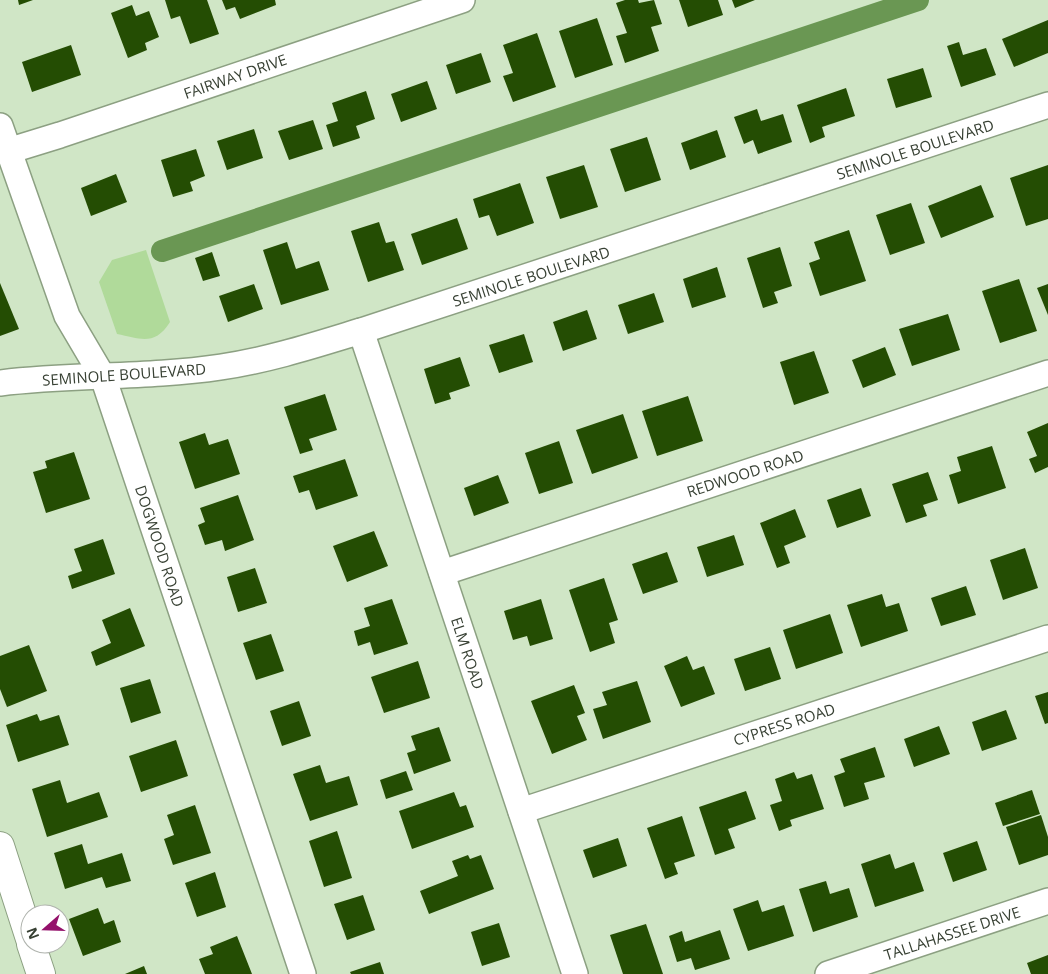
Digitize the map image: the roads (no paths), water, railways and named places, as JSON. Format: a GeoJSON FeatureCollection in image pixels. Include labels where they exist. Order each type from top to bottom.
{"type":"FeatureCollection","features":[{"type":"Feature","properties":{"kind":"street","name":"FAIRWAY DRIVE"},"geometry":{"type":"LineString","coordinates":[[8,151],[462,0]]}},
{"type":"Feature","properties":{"kind":"street","name":"SEMINOLE BOULEVARD"},"geometry":{"type":"LineString","coordinates":[[0,383],[36,379],[161,374],[222,367],[288,354],[1048,105]]}},
{"type":"Feature","properties":{"kind":"street","name":"DOGWOOD ROAD"},"geometry":{"type":"LineString","coordinates":[[0,126],[66,316],[103,376],[303,974]]}},
{"type":"Feature","properties":{"kind":"street","name":"ELM ROAD"},"geometry":{"type":"LineString","coordinates":[[362,331],[575,974]]}},
{"type":"Feature","properties":{"kind":"street","name":"REDWOOD ROAD"},"geometry":{"type":"LineString","coordinates":[[442,573],[1048,374]]}},
{"type":"Feature","properties":{"kind":"street","name":"CYPRESS ROAD"},"geometry":{"type":"LineString","coordinates":[[521,811],[1048,638]]}},
{"type":"Feature","properties":{"kind":"street"},"geometry":{"type":"LineString","coordinates":[[0,846],[20,909]]}},
{"type":"Feature","properties":{"kind":"street","name":"TALLAHASSEE DRIVE"},"geometry":{"type":"LineString","coordinates":[[834,973],[1048,902]]}},
{"type":"Feature","properties":{"kind":"street"},"geometry":{"type":"LineString","coordinates":[[35,954],[41,974]]}},
{"type":"Feature","properties":{"kind":"waterway"},"geometry":{"type":"LineString","coordinates":[[162,251],[918,0]]}}]}
